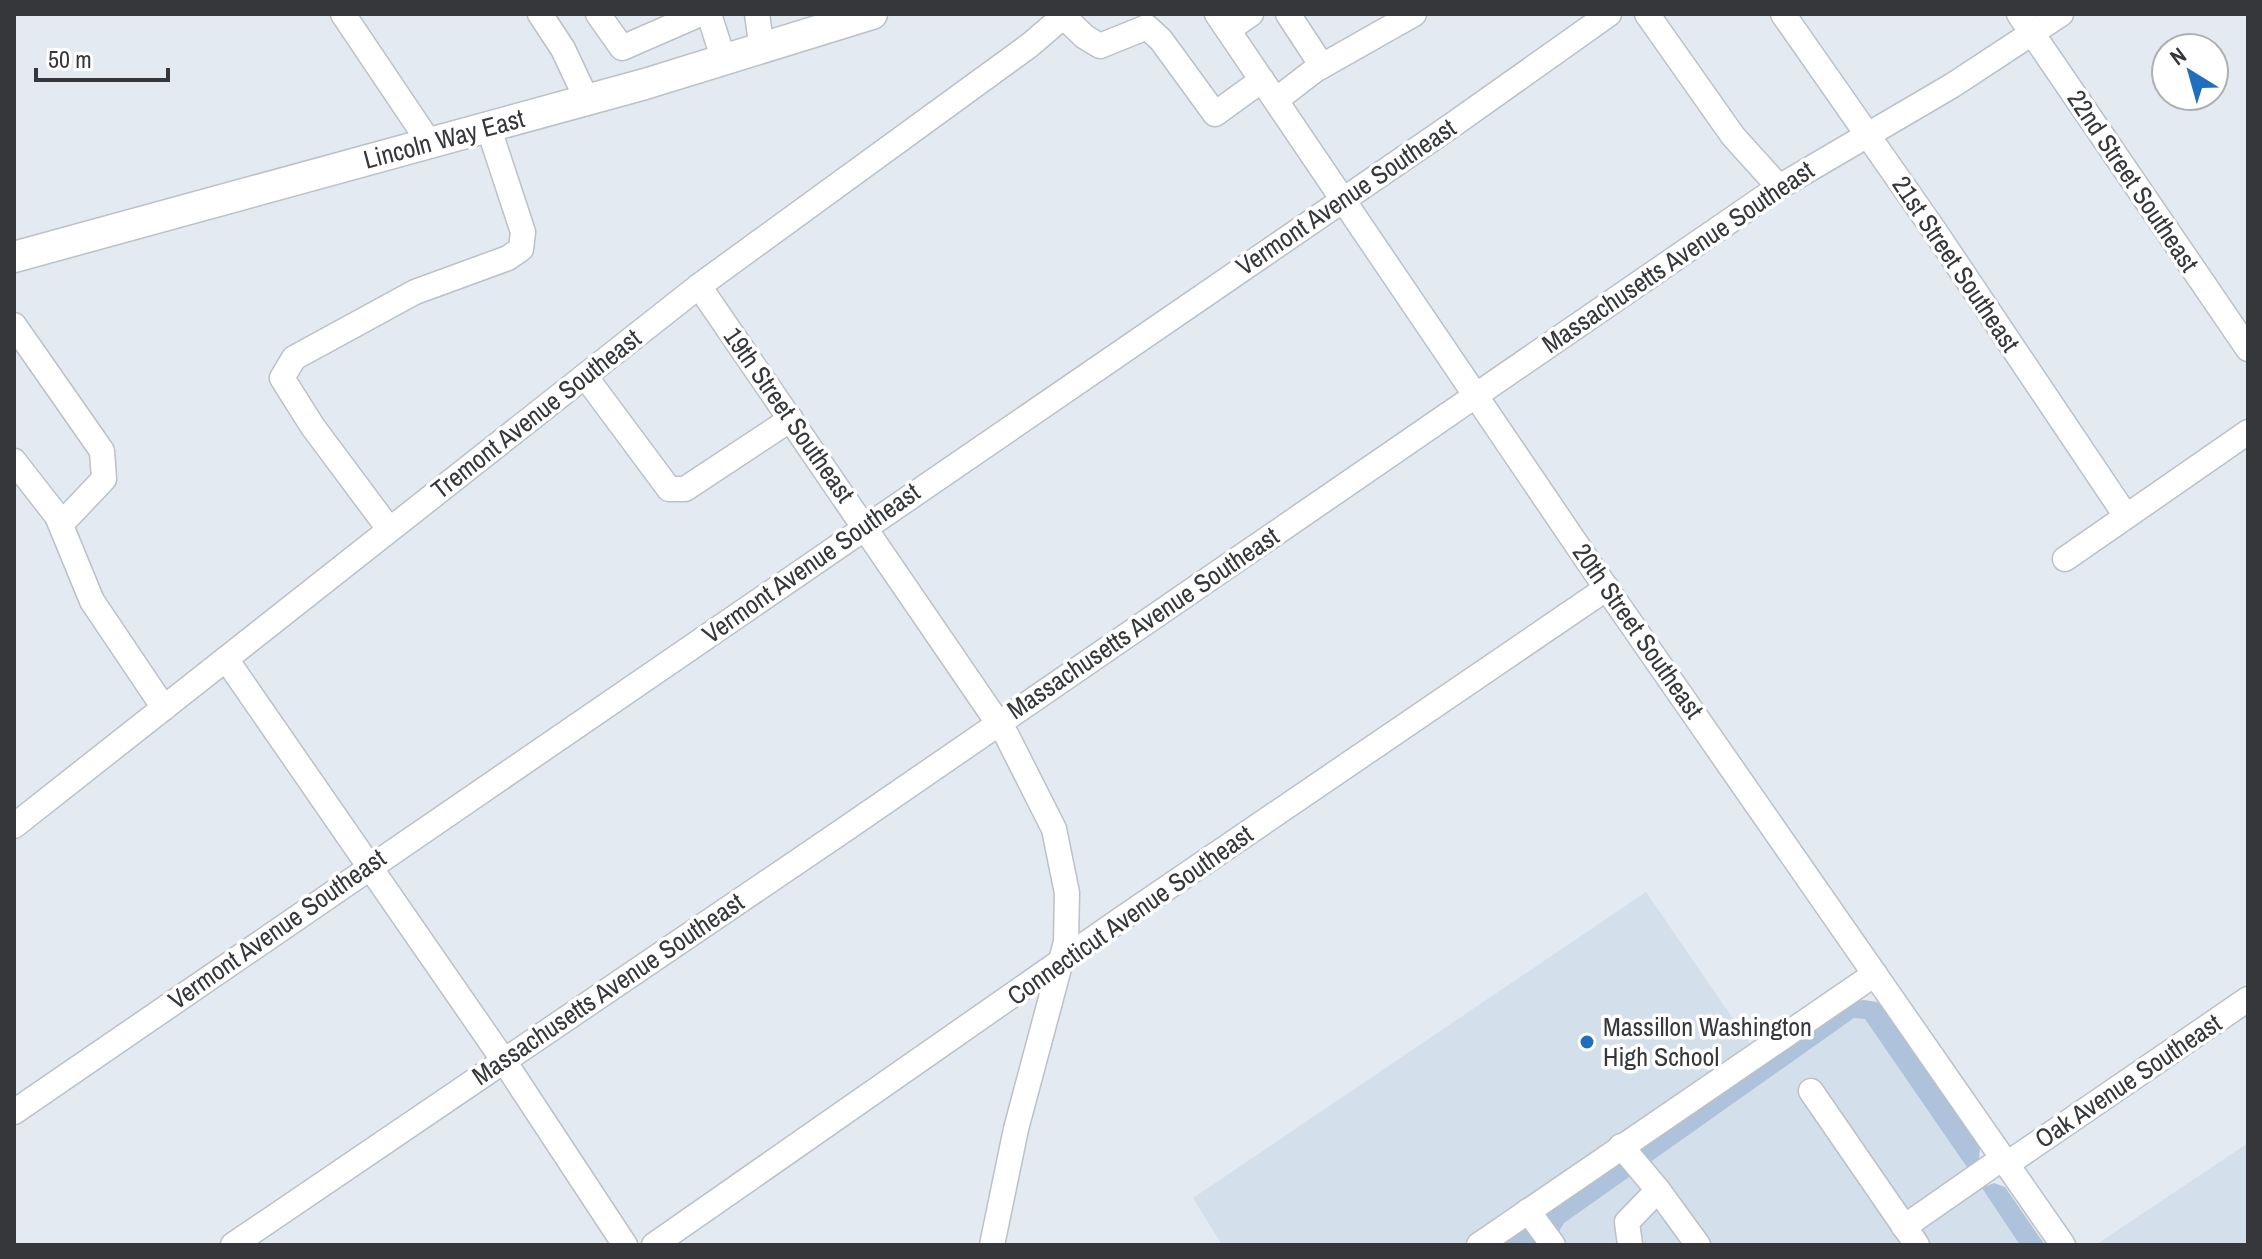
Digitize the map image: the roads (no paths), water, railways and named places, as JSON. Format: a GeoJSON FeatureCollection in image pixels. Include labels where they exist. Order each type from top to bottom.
{"type":"FeatureCollection","features":[{"type":"Feature","properties":{"kind":"main road","name":"Lincoln Way East"},"geometry":{"type":"LineString","coordinates":[[14,257],[645,84],[872,14]]}},
{"type":"Feature","properties":{"kind":"street"},"geometry":{"type":"LineString","coordinates":[[343,14],[429,142]]}},
{"type":"Feature","properties":{"kind":"street"},"geometry":{"type":"LineString","coordinates":[[540,14],[563,49],[587,100]]}},
{"type":"Feature","properties":{"kind":"street"},"geometry":{"type":"LineString","coordinates":[[598,14],[645,84]]}},
{"type":"Feature","properties":{"kind":"street"},"geometry":{"type":"LineString","coordinates":[[622,48],[700,14]]}},
{"type":"Feature","properties":{"kind":"street"},"geometry":{"type":"LineString","coordinates":[[709,14],[724,61]]}},
{"type":"Feature","properties":{"kind":"street"},"geometry":{"type":"LineString","coordinates":[[757,14],[762,49]]}},
{"type":"Feature","properties":{"kind":"street"},"geometry":{"type":"LineString","coordinates":[[1223,22],[1251,14]]}},
{"type":"Feature","properties":{"kind":"street"},"geometry":{"type":"LineString","coordinates":[[1288,14],[1322,66]]}},
{"type":"Feature","properties":{"kind":"street"},"geometry":{"type":"LineString","coordinates":[[1065,15],[1085,37],[1100,46],[1147,27],[1161,40],[1215,114],[1322,66],[1414,14]]}},
{"type":"Feature","properties":{"kind":"street","name":"Vermont Avenue Southeast"},"geometry":{"type":"LineString","coordinates":[[14,1112],[1609,14]]}},
{"type":"Feature","properties":{"kind":"street"},"geometry":{"type":"LineString","coordinates":[[1647,14],[1733,136],[1779,187]]}},
{"type":"Feature","properties":{"kind":"street","name":"21st Street Southeast"},"geometry":{"type":"LineString","coordinates":[[1783,14],[1934,230],[2126,516]]}},
{"type":"Feature","properties":{"kind":"street","name":"Massachusetts Avenue Southeast"},"geometry":{"type":"LineString","coordinates":[[233,1245],[1779,187],[1953,85],[2025,24],[2061,14]]}},
{"type":"Feature","properties":{"kind":"street","name":"Tremont Avenue Southeast"},"geometry":{"type":"LineString","coordinates":[[14,826],[699,286],[1030,45],[1065,15]]}},
{"type":"Feature","properties":{"kind":"street","name":"20th Street Southeast"},"geometry":{"type":"LineString","coordinates":[[1223,22],[1607,588],[2063,1245]]}},
{"type":"Feature","properties":{"kind":"street","name":"22nd Street Southeast"},"geometry":{"type":"LineString","coordinates":[[2025,24],[2248,349]]}},
{"type":"Feature","properties":{"kind":"street"},"geometry":{"type":"LineString","coordinates":[[389,529],[313,427],[282,378],[294,358],[402,299],[508,258],[521,249],[523,232],[488,126]]}},
{"type":"Feature","properties":{"kind":"street","name":"19th Street Southeast"},"geometry":{"type":"LineString","coordinates":[[699,286],[999,722],[1027,769],[1054,829],[1067,893],[1068,919],[1061,963],[1016,1129],[992,1245]]}},
{"type":"Feature","properties":{"kind":"street"},"geometry":{"type":"LineString","coordinates":[[14,325],[102,451],[104,479],[67,518],[57,516]]}},
{"type":"Feature","properties":{"kind":"street"},"geometry":{"type":"LineString","coordinates":[[585,376],[669,489],[685,489],[791,419]]}},
{"type":"Feature","properties":{"kind":"street"},"geometry":{"type":"LineString","coordinates":[[2065,559],[2248,432]]}},
{"type":"Feature","properties":{"kind":"street"},"geometry":{"type":"LineString","coordinates":[[14,461],[57,516],[92,601],[164,708]]}},
{"type":"Feature","properties":{"kind":"street","name":"Connecticut Avenue Southeast"},"geometry":{"type":"LineString","coordinates":[[654,1245],[1607,588]]}},
{"type":"Feature","properties":{"kind":"street"},"geometry":{"type":"LineString","coordinates":[[226,659],[504,1061],[625,1245]]}},
{"type":"Feature","properties":{"kind":"street"},"geometry":{"type":"LineString","coordinates":[[1479,1245],[1875,974]]}},
{"type":"Feature","properties":{"kind":"street","name":"Oak Avenue Southeast"},"geometry":{"type":"LineString","coordinates":[[1911,1236],[2005,1161],[2248,999]]}},
{"type":"Feature","properties":{"kind":"street"},"geometry":{"type":"LineString","coordinates":[[1811,1091],[1911,1236]]}},
{"type":"Feature","properties":{"kind":"street"},"geometry":{"type":"LineString","coordinates":[[1621,1146],[1698,1245]]}},
{"type":"Feature","properties":{"kind":"street"},"geometry":{"type":"LineString","coordinates":[[1630,1245],[1627,1222],[1658,1190]]}},
{"type":"Feature","properties":{"kind":"street"},"geometry":{"type":"LineString","coordinates":[[1528,1211],[1553,1245]]}},
{"type":"Feature","properties":{"kind":"place","name":"Massillon Washington High School"},"geometry":{"type":"Point","coordinates":[1587,1042]}}]}
